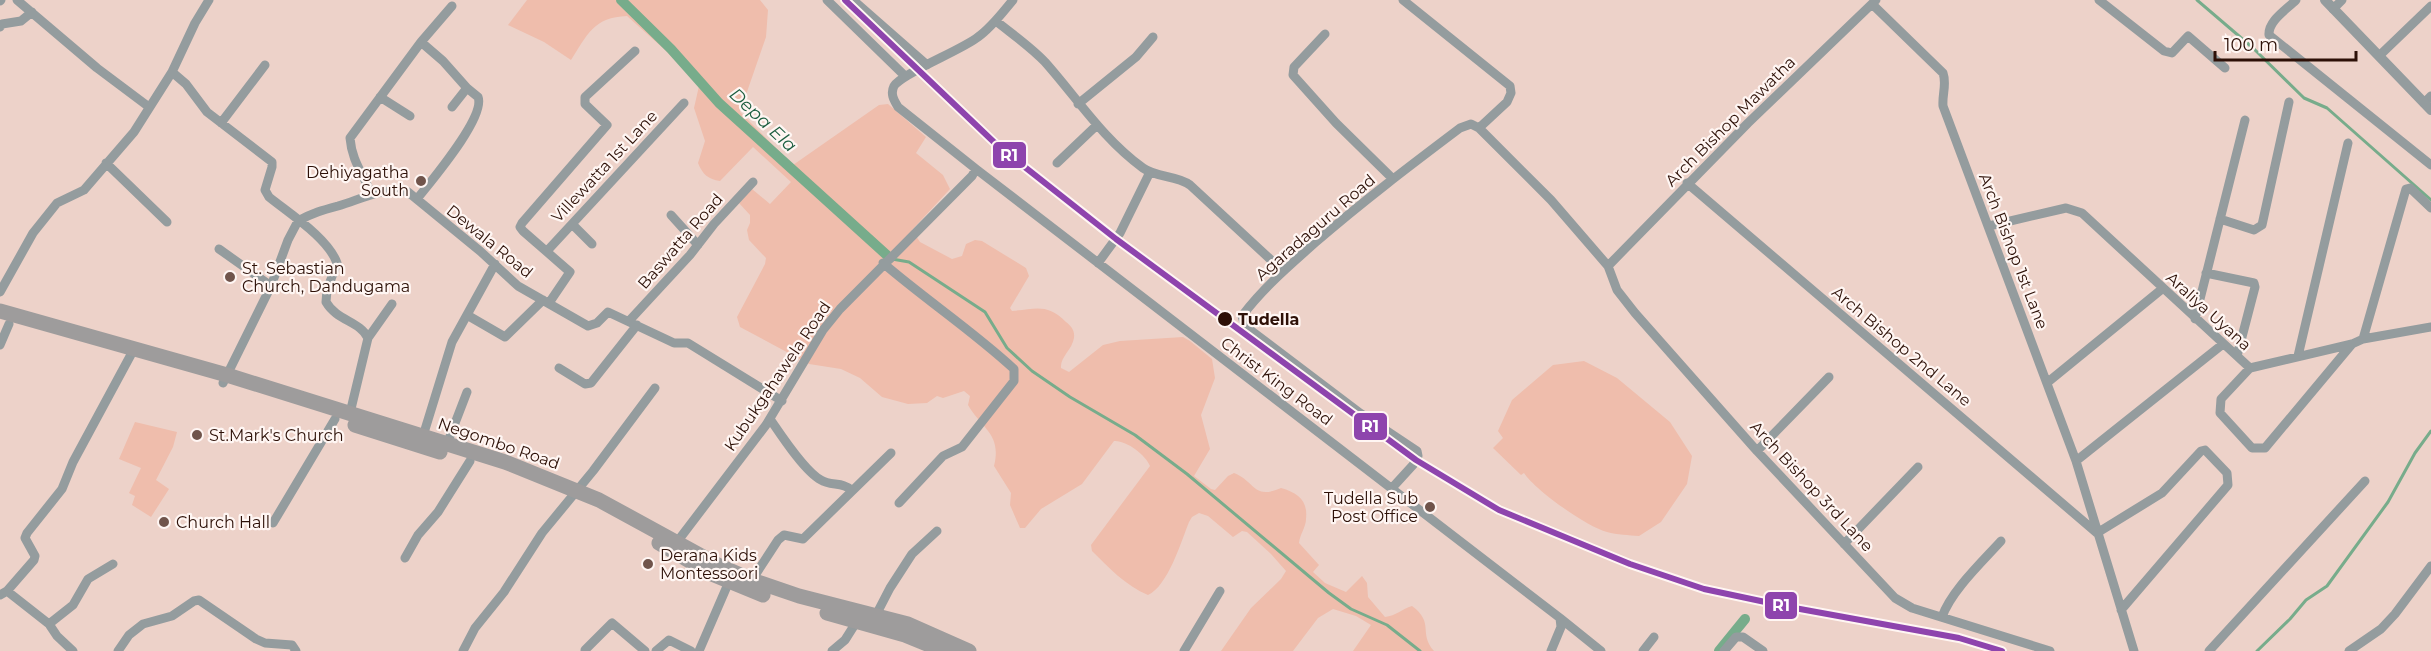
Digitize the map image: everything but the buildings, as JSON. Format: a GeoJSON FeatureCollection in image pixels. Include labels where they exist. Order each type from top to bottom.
{"type":"FeatureCollection","features":[{"type":"Feature","properties":{"kind":"highway","name":"Negombo Road"},"geometry":{"type":"LineString","coordinates":[[3,319],[350,413],[504,462],[677,542],[731,577],[752,580],[799,596],[908,624],[956,650]]}},
{"type":"Feature","properties":{"kind":"highway","name":"Negombo Road"},"geometry":{"type":"LineString","coordinates":[[225,379],[335,419],[574,494],[731,577],[794,604],[956,650]]}},
{"type":"Feature","properties":{"kind":"street"},"geometry":{"type":"LineString","coordinates":[[17,0],[97,68],[149,107]]}},
{"type":"Feature","properties":{"kind":"street"},"geometry":{"type":"LineString","coordinates":[[0,292],[18,257],[50,212],[64,199],[84,190],[134,132],[172,72],[195,23],[209,0]]}},
{"type":"Feature","properties":{"kind":"street"},"geometry":{"type":"LineString","coordinates":[[827,0],[905,76]]}},
{"type":"Feature","properties":{"kind":"street"},"geometry":{"type":"LineString","coordinates":[[853,0],[927,65]]}},
{"type":"Feature","properties":{"kind":"street"},"geometry":{"type":"LineString","coordinates":[[976,169],[898,107],[893,99],[892,91],[895,84],[905,76],[979,37],[1013,0]]}},
{"type":"Feature","properties":{"kind":"street"},"geometry":{"type":"LineString","coordinates":[[1403,0],[1510,86],[1511,93],[1507,102],[1479,128],[1551,200],[1608,266]]}},
{"type":"Feature","properties":{"kind":"street"},"geometry":{"type":"LineString","coordinates":[[2099,0],[2164,51],[2172,53],[2188,36],[2225,68]]}},
{"type":"Feature","properties":{"kind":"street"},"geometry":{"type":"LineString","coordinates":[[2296,0],[2273,22],[2269,35],[2431,165]]}},
{"type":"Feature","properties":{"kind":"street"},"geometry":{"type":"LineString","coordinates":[[2342,0],[2329,4],[2429,103]]}},
{"type":"Feature","properties":{"kind":"street","name":"Arch Bishop Mawatha"},"geometry":{"type":"LineString","coordinates":[[1608,266],[1687,183],[1874,2]]}},
{"type":"Feature","properties":{"kind":"street","name":"Arch Bishop 1st Lane"},"geometry":{"type":"LineString","coordinates":[[1874,2],[1943,73],[1946,81],[1942,96],[1943,106],[2076,460],[2134,651]]}},
{"type":"Feature","properties":{"kind":"street"},"geometry":{"type":"LineString","coordinates":[[371,194],[351,154],[350,138],[421,42],[452,6]]}},
{"type":"Feature","properties":{"kind":"street"},"geometry":{"type":"LineString","coordinates":[[2379,56],[2431,6]]}},
{"type":"Feature","properties":{"kind":"street"},"geometry":{"type":"LineString","coordinates":[[0,27],[2,24],[21,21],[32,12]]}},
{"type":"Feature","properties":{"kind":"street"},"geometry":{"type":"LineString","coordinates":[[996,21],[1044,61],[1078,104],[1116,144],[1150,172],[1190,185],[1283,271]]}},
{"type":"Feature","properties":{"kind":"street"},"geometry":{"type":"LineString","coordinates":[[1325,34],[1294,67],[1293,75],[1336,123],[1393,179]]}},
{"type":"Feature","properties":{"kind":"street"},"geometry":{"type":"LineString","coordinates":[[1078,104],[1136,57],[1153,37]]}},
{"type":"Feature","properties":{"kind":"street"},"geometry":{"type":"LineString","coordinates":[[417,199],[457,145],[479,108],[478,97],[421,42]]}},
{"type":"Feature","properties":{"kind":"street"},"geometry":{"type":"LineString","coordinates":[[468,315],[505,338],[546,302],[570,272],[520,227],[607,125],[585,104],[585,98],[635,51]]}},
{"type":"Feature","properties":{"kind":"street"},"geometry":{"type":"LineString","coordinates":[[221,123],[265,64]]}},
{"type":"Feature","properties":{"kind":"street"},"geometry":{"type":"LineString","coordinates":[[172,72],[186,84],[207,112],[272,162],[265,190],[269,197],[321,240],[338,263],[326,297],[331,310],[365,331],[368,338]]}},
{"type":"Feature","properties":{"kind":"street"},"geometry":{"type":"LineString","coordinates":[[452,107],[467,88]]}},
{"type":"Feature","properties":{"kind":"street"},"geometry":{"type":"LineString","coordinates":[[380,97],[410,116]]}},
{"type":"Feature","properties":{"kind":"street"},"geometry":{"type":"LineString","coordinates":[[2220,219],[2254,230],[2262,225],[2289,102]]}},
{"type":"Feature","properties":{"kind":"street","name":"Villewatta 1st Lane"},"geometry":{"type":"LineString","coordinates":[[547,251],[684,103]]}},
{"type":"Feature","properties":{"kind":"street"},"geometry":{"type":"LineString","coordinates":[[2195,319],[2245,120]]}},
{"type":"Feature","properties":{"kind":"street"},"geometry":{"type":"LineString","coordinates":[[1057,163],[1097,124]]}},
{"type":"Feature","properties":{"kind":"street","name":"Agaradaguru Road"},"geometry":{"type":"LineString","coordinates":[[1392,488],[1413,465],[1418,456],[1417,451],[1360,413],[1245,326],[1242,316],[1252,302],[1283,271],[1393,179],[1460,128],[1471,124],[1479,128]]}},
{"type":"Feature","properties":{"kind":"street"},"geometry":{"type":"LineString","coordinates":[[2298,356],[2348,143]]}},
{"type":"Feature","properties":{"kind":"street"},"geometry":{"type":"LineString","coordinates":[[106,163],[167,222]]}},
{"type":"Feature","properties":{"kind":"street","name":"Kubukgahawela Road"},"geometry":{"type":"LineString","coordinates":[[677,542],[770,419],[823,330],[853,294],[925,224],[976,169]]}},
{"type":"Feature","properties":{"kind":"street","name":"Christ King Road"},"geometry":{"type":"LineString","coordinates":[[976,169],[1601,651]]}},
{"type":"Feature","properties":{"kind":"street"},"geometry":{"type":"LineString","coordinates":[[1098,263],[1120,233],[1150,172]]}},
{"type":"Feature","properties":{"kind":"street","name":"Baswatta Road"},"geometry":{"type":"LineString","coordinates":[[559,368],[585,384],[591,383],[633,323],[714,224],[753,182]]}},
{"type":"Feature","properties":{"kind":"street","name":"Arch Bishop 2nd Lane"},"geometry":{"type":"LineString","coordinates":[[1687,183],[2097,533]]}},
{"type":"Feature","properties":{"kind":"street"},"geometry":{"type":"LineString","coordinates":[[2363,339],[2406,189],[2410,188],[2431,208]]}},
{"type":"Feature","properties":{"kind":"street","name":"Dewala Road"},"geometry":{"type":"LineString","coordinates":[[298,221],[317,210],[339,206],[371,194],[396,190],[408,192],[518,286],[588,326],[597,323],[608,312],[674,343],[688,343],[782,401]]}},
{"type":"Feature","properties":{"kind":"street","name":"Araliya Uyana"},"geometry":{"type":"LineString","coordinates":[[1989,226],[2066,208],[2082,213],[2250,368],[2352,344],[2363,339],[2431,327]]}},
{"type":"Feature","properties":{"kind":"street"},"geometry":{"type":"LineString","coordinates":[[671,215],[698,245]]}},
{"type":"Feature","properties":{"kind":"street"},"geometry":{"type":"LineString","coordinates":[[225,379],[271,286],[288,240],[298,221]]}},
{"type":"Feature","properties":{"kind":"street"},"geometry":{"type":"LineString","coordinates":[[572,224],[592,244]]}},
{"type":"Feature","properties":{"kind":"street"},"geometry":{"type":"LineString","coordinates":[[219,249],[271,286]]}},
{"type":"Feature","properties":{"kind":"street"},"geometry":{"type":"LineString","coordinates":[[884,262],[916,291],[960,322],[1014,369],[1016,374],[1014,381],[962,447],[944,456],[899,503]]}},
{"type":"Feature","properties":{"kind":"street"},"geometry":{"type":"LineString","coordinates":[[423,436],[452,342],[495,264]]}},
{"type":"Feature","properties":{"kind":"street","name":"Arch Bishop 3rd Lane"},"geometry":{"type":"LineString","coordinates":[[1608,266],[1617,290],[1635,313],[1757,451],[1903,604],[2050,651]]}},
{"type":"Feature","properties":{"kind":"street"},"geometry":{"type":"LineString","coordinates":[[2206,273],[2254,283],[2255,287],[2237,356]]}},
{"type":"Feature","properties":{"kind":"street"},"geometry":{"type":"LineString","coordinates":[[2048,382],[2162,288]]}},
{"type":"Feature","properties":{"kind":"street"},"geometry":{"type":"LineString","coordinates":[[350,413],[368,338],[392,304]]}},
{"type":"Feature","properties":{"kind":"street"},"geometry":{"type":"LineString","coordinates":[[0,345],[3,319]]}},
{"type":"Feature","properties":{"kind":"street"},"geometry":{"type":"LineString","coordinates":[[2076,460],[2223,344]]}},
{"type":"Feature","properties":{"kind":"street"},"geometry":{"type":"LineString","coordinates":[[2250,368],[2221,399],[2220,413],[2252,448],[2265,448],[2352,344]]}},
{"type":"Feature","properties":{"kind":"street"},"geometry":{"type":"LineString","coordinates":[[73,651],[57,636],[49,624],[4,593],[34,561],[35,556],[25,538],[27,533],[62,489],[73,462],[131,353]]}},
{"type":"Feature","properties":{"kind":"street"},"geometry":{"type":"LineString","coordinates":[[1757,451],[1829,377]]}},
{"type":"Feature","properties":{"kind":"street"},"geometry":{"type":"LineString","coordinates":[[462,651],[475,628],[504,592],[542,533],[655,388]]}},
{"type":"Feature","properties":{"kind":"street"},"geometry":{"type":"LineString","coordinates":[[447,444],[467,392]]}},
{"type":"Feature","properties":{"kind":"street"},"geometry":{"type":"LineString","coordinates":[[273,523],[335,419]]}},
{"type":"Feature","properties":{"kind":"street"},"geometry":{"type":"LineString","coordinates":[[770,419],[810,473],[821,481],[848,487],[851,490]]}},
{"type":"Feature","properties":{"kind":"street"},"geometry":{"type":"LineString","coordinates":[[2097,533],[2162,493],[2205,450],[2227,473],[2228,485],[2121,610]]}},
{"type":"Feature","properties":{"kind":"street"},"geometry":{"type":"LineString","coordinates":[[752,580],[778,540],[784,535],[803,538],[891,453]]}},
{"type":"Feature","properties":{"kind":"street"},"geometry":{"type":"LineString","coordinates":[[405,558],[418,535],[438,512],[470,461]]}},
{"type":"Feature","properties":{"kind":"street"},"geometry":{"type":"LineString","coordinates":[[1844,544],[1918,467]]}},
{"type":"Feature","properties":{"kind":"street"},"geometry":{"type":"LineString","coordinates":[[2209,651],[2365,481]]}},
{"type":"Feature","properties":{"kind":"street"},"geometry":{"type":"LineString","coordinates":[[876,615],[912,554],[937,531]]}},
{"type":"Feature","properties":{"kind":"street"},"geometry":{"type":"LineString","coordinates":[[1942,617],[1945,608],[1957,591],[2001,541]]}},
{"type":"Feature","properties":{"kind":"street"},"geometry":{"type":"LineString","coordinates":[[49,624],[73,605],[88,579],[113,564]]}},
{"type":"Feature","properties":{"kind":"street"},"geometry":{"type":"LineString","coordinates":[[2349,651],[2381,629],[2431,566]]}},
{"type":"Feature","properties":{"kind":"street"},"geometry":{"type":"LineString","coordinates":[[699,651],[731,577]]}},
{"type":"Feature","properties":{"kind":"street"},"geometry":{"type":"LineString","coordinates":[[1184,651],[1220,591]]}},
{"type":"Feature","properties":{"kind":"street"},"geometry":{"type":"LineString","coordinates":[[118,651],[129,635],[143,624],[172,616],[194,600],[199,600],[255,639],[265,643],[292,645],[296,651]]}},
{"type":"Feature","properties":{"kind":"street"},"geometry":{"type":"LineString","coordinates":[[1551,651],[1561,627],[1560,618]]}},
{"type":"Feature","properties":{"kind":"street"},"geometry":{"type":"LineString","coordinates":[[832,651],[845,640],[857,621]]}},
{"type":"Feature","properties":{"kind":"street"},"geometry":{"type":"LineString","coordinates":[[585,650],[612,623],[645,651]]}},
{"type":"Feature","properties":{"kind":"street"},"geometry":{"type":"LineString","coordinates":[[1643,651],[1654,637]]}},
{"type":"Feature","properties":{"kind":"street"},"geometry":{"type":"LineString","coordinates":[[1724,651],[1736,637],[1743,637],[1764,651]]}},
{"type":"Feature","properties":{"kind":"street"},"geometry":{"type":"LineString","coordinates":[[656,651],[669,640],[691,651]]}},
{"type":"Feature","properties":{"kind":"shaded area"},"geometry":{"type":"Polygon","coordinates":[[[527,0],[760,0],[768,10],[766,37],[740,112],[793,165],[879,105],[888,104],[926,137],[916,153],[943,175],[950,189],[912,230],[920,242],[952,259],[962,256],[966,244],[975,240],[982,241],[1026,268],[1029,276],[1010,308],[1012,311],[1047,310],[1070,325],[1074,338],[1061,364],[1061,368],[1069,372],[1103,345],[1120,341],[1183,337],[1190,341],[1212,359],[1215,378],[1201,415],[1210,449],[1194,476],[1215,490],[1234,473],[1260,491],[1281,488],[1297,495],[1301,498],[1306,512],[1306,522],[1299,543],[1319,565],[1313,572],[1325,583],[1346,592],[1362,576],[1367,583],[1368,597],[1385,617],[1412,606],[1423,618],[1429,645],[1434,651],[1353,651],[1371,625],[1356,616],[1333,609],[1318,618],[1293,651],[1221,651],[1251,608],[1281,579],[1286,571],[1247,532],[1242,531],[1233,537],[1208,516],[1199,513],[1189,522],[1168,573],[1155,590],[1148,595],[1125,581],[1092,551],[1091,545],[1150,466],[1135,449],[1119,441],[1114,441],[1082,484],[1041,509],[1025,528],[1020,528],[1010,505],[1011,493],[994,466],[996,455],[993,439],[968,405],[970,396],[964,391],[943,398],[937,396],[927,403],[908,404],[882,397],[860,378],[841,369],[809,364],[740,327],[737,317],[766,258],[749,240],[747,230],[750,215],[739,203],[752,189],[770,204],[791,182],[753,147],[720,181],[709,178],[704,173],[698,163],[705,141],[694,108],[699,86],[665,50],[627,16],[616,17],[599,24],[587,35],[571,60],[544,42],[508,25],[527,0]]]}},
{"type":"Feature","properties":{"kind":"shaded area"},"geometry":{"type":"Polygon","coordinates":[[[1584,361],[1617,378],[1670,422],[1692,456],[1687,484],[1661,522],[1639,536],[1598,529],[1575,516],[1539,489],[1524,473],[1521,475],[1493,448],[1503,438],[1498,431],[1512,400],[1553,365],[1584,361]]]}},
{"type":"Feature","properties":{"kind":"shaded area"},"geometry":{"type":"Polygon","coordinates":[[[135,422],[177,432],[173,447],[156,480],[169,489],[151,517],[132,505],[135,496],[129,493],[141,468],[119,459],[135,422]]]}},
{"type":"Feature","properties":{"kind":"waterway","name":"Depa Ela"},"geometry":{"type":"LineString","coordinates":[[621,0],[671,49],[719,103],[890,258]]}},
{"type":"Feature","properties":{"kind":"waterway"},"geometry":{"type":"LineString","coordinates":[[2197,0],[2253,48],[2304,98],[2327,108],[2431,200]]}},
{"type":"Feature","properties":{"kind":"waterway"},"geometry":{"type":"LineString","coordinates":[[892,259],[909,262],[985,312],[1007,348],[1032,371],[1070,397],[1135,435],[1187,474],[1329,593],[1351,609],[1387,625],[1420,651]]}},
{"type":"Feature","properties":{"kind":"waterway"},"geometry":{"type":"LineString","coordinates":[[2257,651],[2306,600],[2327,586],[2388,502],[2415,453],[2431,431]]}},
{"type":"Feature","properties":{"kind":"waterway"},"geometry":{"type":"LineString","coordinates":[[1719,651],[1745,619]]}},
{"type":"Feature","properties":{"kind":"transit line","name":"R1"},"geometry":{"type":"LineString","coordinates":[[845,0],[998,146],[1116,239],[1416,460],[1499,510],[1630,564],[1704,589],[1959,638],[2002,651]]}},
{"type":"Feature","properties":{"kind":"place","name":"Dehiyagatha South"},"geometry":{"type":"Point","coordinates":[421,181]}},
{"type":"Feature","properties":{"kind":"place","name":"St. Sebastian Church, Dandugama"},"geometry":{"type":"Point","coordinates":[230,277]}},
{"type":"Feature","properties":{"kind":"place","name":"Tudella"},"geometry":{"type":"Point","coordinates":[1225,319]}},
{"type":"Feature","properties":{"kind":"place","name":"St.Mark's Church"},"geometry":{"type":"Point","coordinates":[197,435]}},
{"type":"Feature","properties":{"kind":"place","name":"Tudella Sub Post Office"},"geometry":{"type":"Point","coordinates":[1430,507]}},
{"type":"Feature","properties":{"kind":"place","name":"Church Hall"},"geometry":{"type":"Point","coordinates":[164,522]}},
{"type":"Feature","properties":{"kind":"place","name":"Derana Kids Montessoori"},"geometry":{"type":"Point","coordinates":[648,564]}}]}
